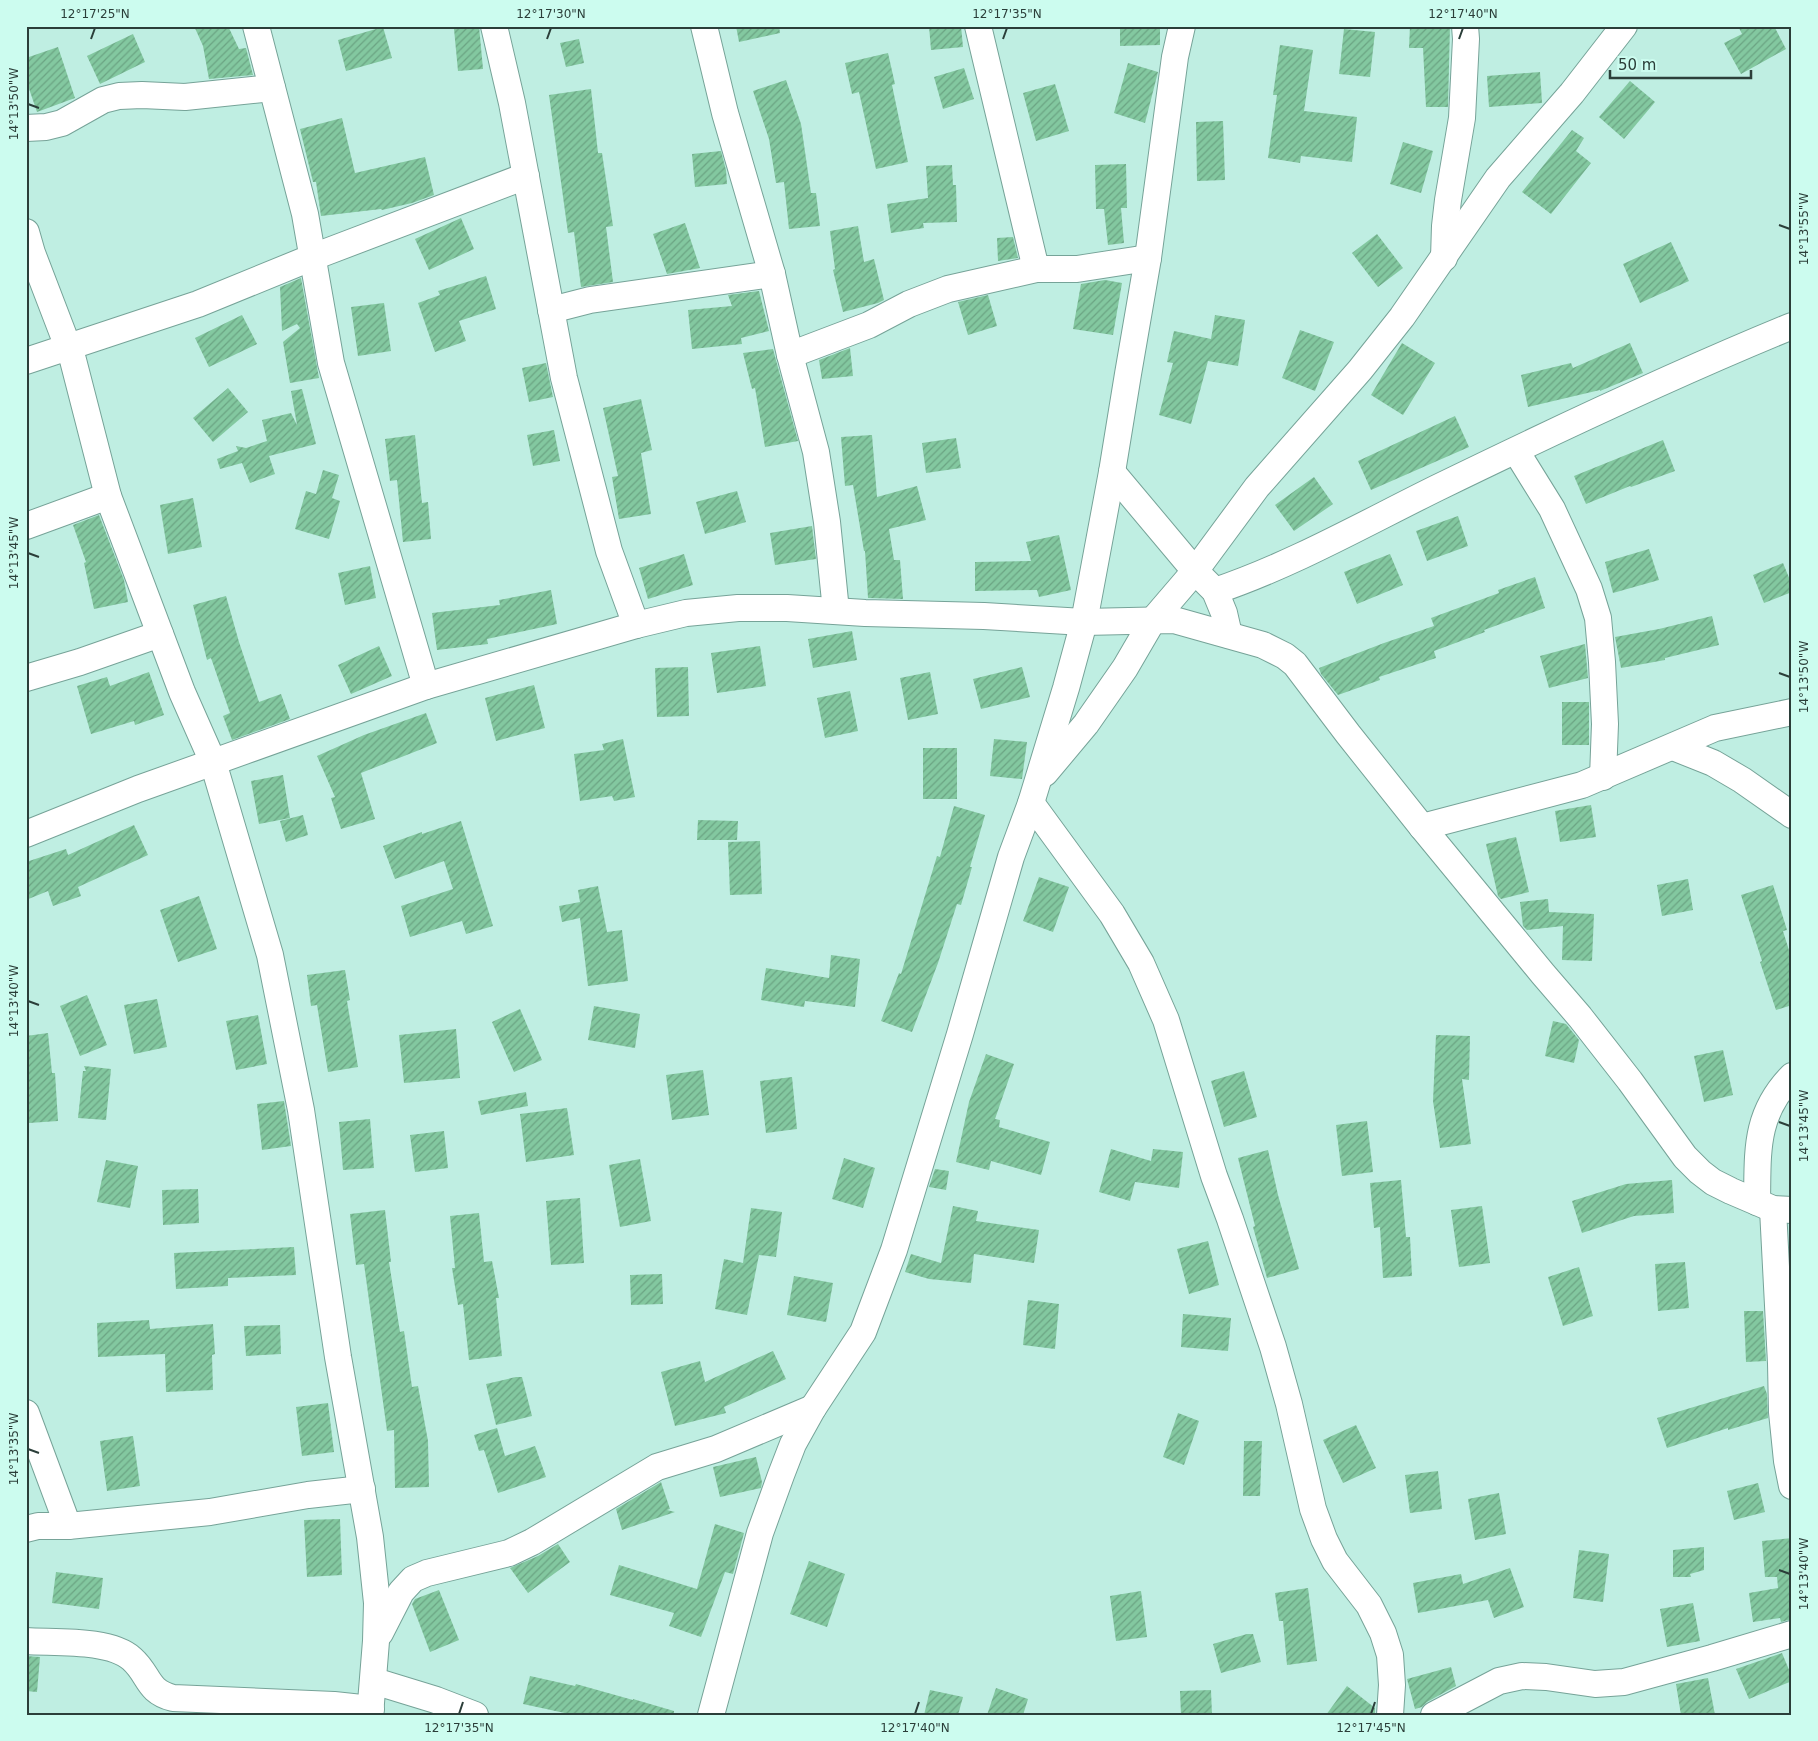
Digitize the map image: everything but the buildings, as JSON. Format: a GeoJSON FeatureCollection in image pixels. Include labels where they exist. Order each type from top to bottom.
{"type":"FeatureCollection","features":[{"type":"Feature","properties":{"kind":"street"},"geometry":{"type":"LineString","coordinates":[[256,26],[304,214],[331,363],[426,686]]}},
{"type":"Feature","properties":{"kind":"street"},"geometry":{"type":"LineString","coordinates":[[494,26],[526,176],[564,378],[609,551],[636,625]]}},
{"type":"Feature","properties":{"kind":"street"},"geometry":{"type":"LineString","coordinates":[[704,26],[725,113],[772,274],[790,355],[816,452],[827,522],[836,611]]}},
{"type":"Feature","properties":{"kind":"street"},"geometry":{"type":"LineString","coordinates":[[978,26],[1036,269]]}},
{"type":"Feature","properties":{"kind":"street"},"geometry":{"type":"LineString","coordinates":[[712,1715],[760,1533],[790,1452],[813,1408],[863,1332],[894,1250],[960,1034],[1011,857],[1035,792],[1066,688],[1084,622],[1112,472],[1148,258],[1174,66],[1182,26]]}},
{"type":"Feature","properties":{"kind":"street"},"geometry":{"type":"LineString","coordinates":[[1444,258],[1448,200],[1462,118],[1465,26]]}},
{"type":"Feature","properties":{"kind":"street"},"geometry":{"type":"LineString","coordinates":[[1035,792],[1125,668],[1153,620],[1195,571],[1257,487],[1366,362],[1402,317],[1498,178],[1572,93],[1624,26]]}},
{"type":"Feature","properties":{"kind":"street"},"geometry":{"type":"LineString","coordinates":[[26,128],[46,128],[62,122],[103,100],[119,96],[185,97],[272,88]]}},
{"type":"Feature","properties":{"kind":"street"},"geometry":{"type":"LineString","coordinates":[[26,361],[198,304],[313,257],[526,176]]}},
{"type":"Feature","properties":{"kind":"street"},"geometry":{"type":"LineString","coordinates":[[26,232],[32,253],[68,346],[108,496],[182,692],[213,762],[270,955],[301,1110],[338,1358],[370,1537],[377,1603],[374,1681],[370,1712],[334,1705],[173,1698],[161,1695],[152,1686],[134,1660],[109,1647],[26,1641]]}},
{"type":"Feature","properties":{"kind":"street"},"geometry":{"type":"LineString","coordinates":[[790,355],[869,325],[909,304],[948,289],[1036,269],[1077,269],[1148,258]]}},
{"type":"Feature","properties":{"kind":"street"},"geometry":{"type":"LineString","coordinates":[[551,310],[590,300],[772,274]]}},
{"type":"Feature","properties":{"kind":"street"},"geometry":{"type":"LineString","coordinates":[[1214,591],[1253,578],[1286,563],[1701,363],[1792,326]]}},
{"type":"Feature","properties":{"kind":"street"},"geometry":{"type":"LineString","coordinates":[[1516,451],[1552,509],[1589,589],[1598,618],[1606,724],[1603,777]]}},
{"type":"Feature","properties":{"kind":"street"},"geometry":{"type":"LineString","coordinates":[[1112,472],[1214,591],[1224,614],[1229,635]]}},
{"type":"Feature","properties":{"kind":"street"},"geometry":{"type":"LineString","coordinates":[[26,526],[108,496]]}},
{"type":"Feature","properties":{"kind":"street"},"geometry":{"type":"LineString","coordinates":[[26,834],[213,762],[426,686],[636,625],[686,613],[738,608],[787,608],[1084,622],[1174,620],[1263,645],[1285,656],[1295,664],[1422,827],[1542,974],[1580,1017],[1630,1081],[1685,1157],[1713,1182],[1774,1207]]}},
{"type":"Feature","properties":{"kind":"street"},"geometry":{"type":"LineString","coordinates":[[26,678],[80,662],[160,634]]}},
{"type":"Feature","properties":{"kind":"street"},"geometry":{"type":"LineString","coordinates":[[1422,827],[1603,777],[1715,728],[1792,712]]}},
{"type":"Feature","properties":{"kind":"street"},"geometry":{"type":"LineString","coordinates":[[1673,746],[1714,764],[1749,785],[1792,815]]}},
{"type":"Feature","properties":{"kind":"street"},"geometry":{"type":"LineString","coordinates":[[1035,792],[1141,963],[1166,1020],[1214,1176],[1273,1347],[1316,1516],[1324,1539],[1335,1561],[1369,1605],[1383,1633],[1390,1655],[1392,1685],[1390,1715]]}},
{"type":"Feature","properties":{"kind":"street"},"geometry":{"type":"LineString","coordinates":[[1792,1076],[1779,1090],[1767,1112],[1758,1150],[1774,1207],[1782,1412],[1787,1461],[1792,1486]]}},
{"type":"Feature","properties":{"kind":"street"},"geometry":{"type":"LineString","coordinates":[[376,1642],[401,1592],[413,1579],[427,1573],[509,1553],[532,1542],[657,1467],[716,1449],[813,1408]]}},
{"type":"Feature","properties":{"kind":"street"},"geometry":{"type":"LineString","coordinates":[[26,1413],[68,1526]]}},
{"type":"Feature","properties":{"kind":"street"},"geometry":{"type":"LineString","coordinates":[[26,1529],[38,1526],[68,1526],[210,1512],[308,1495],[362,1489]]}},
{"type":"Feature","properties":{"kind":"street"},"geometry":{"type":"LineString","coordinates":[[1434,1715],[1500,1681],[1522,1676],[1546,1677],[1595,1684],[1624,1682],[1792,1634]]}},
{"type":"Feature","properties":{"kind":"street"},"geometry":{"type":"LineString","coordinates":[[374,1681],[436,1700],[475,1715]]}}]}
